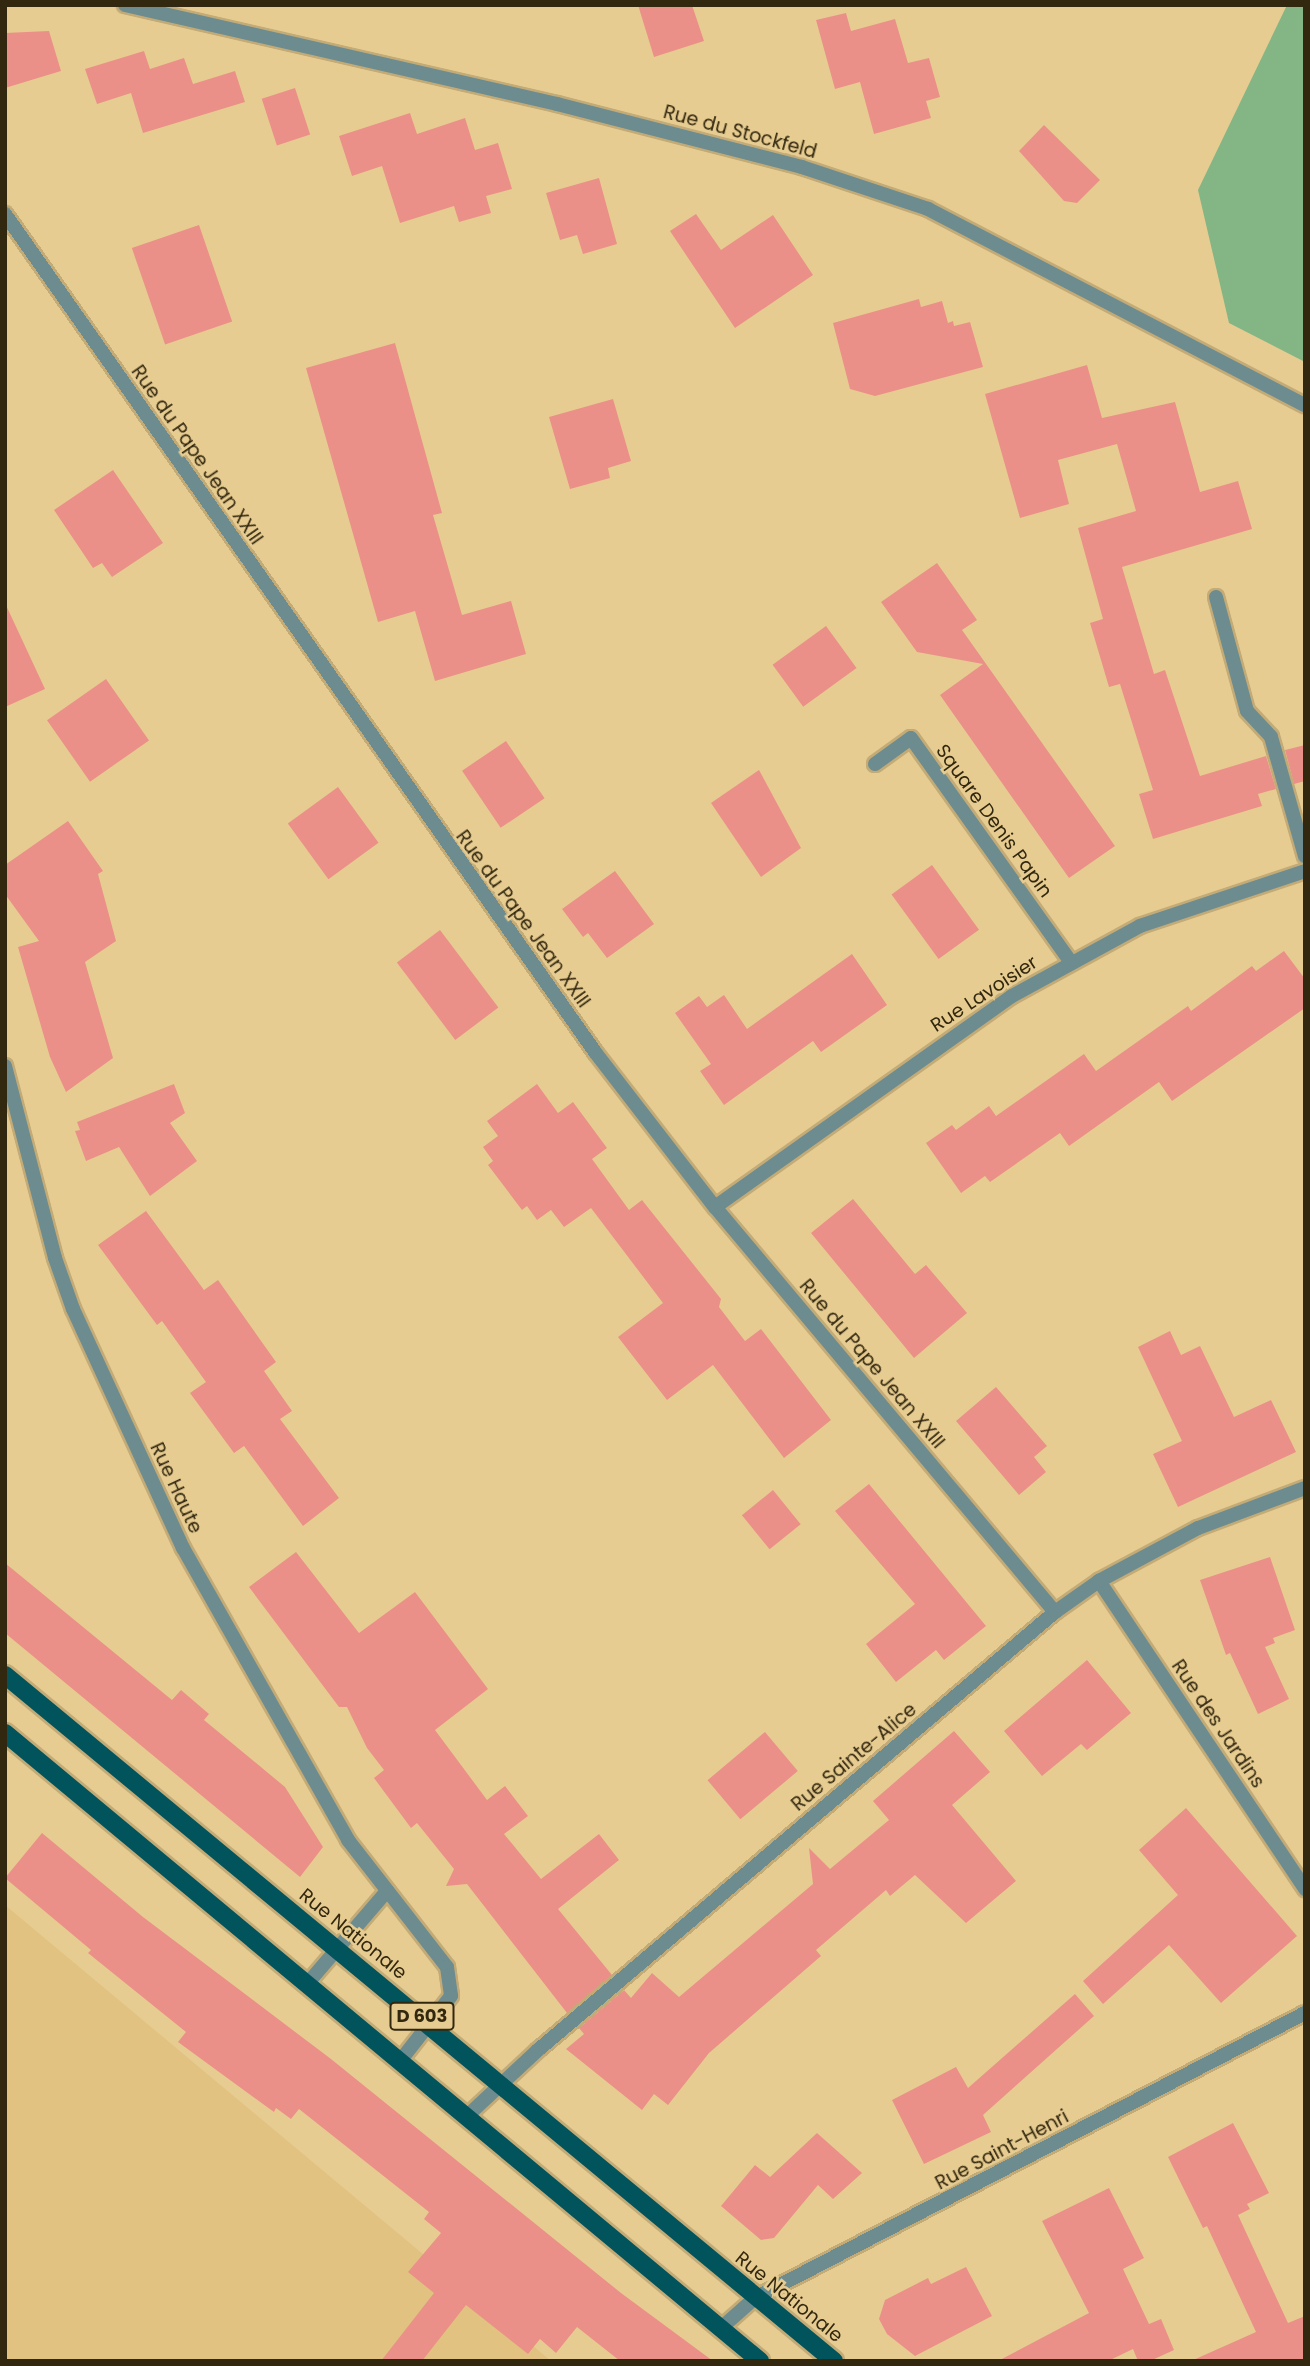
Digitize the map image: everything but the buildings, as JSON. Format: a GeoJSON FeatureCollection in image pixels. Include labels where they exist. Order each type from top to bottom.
{"type":"FeatureCollection","features":[{"type":"Feature","properties":{"kind":"main road","name":"Rue Nationale"},"geometry":{"type":"LineString","coordinates":[[5,1675],[338,1950],[430,2022],[755,2298],[834,2361]]}},
{"type":"Feature","properties":{"kind":"main road","name":"D 603"},"geometry":{"type":"LineString","coordinates":[[5,1733],[761,2361]]}},
{"type":"Feature","properties":{"kind":"street","name":"Rue du Stockfeld"},"geometry":{"type":"LineString","coordinates":[[125,5],[557,104],[802,167],[928,209],[1305,405]]}},
{"type":"Feature","properties":{"kind":"street","name":"Rue du Pape Jean XXIII"},"geometry":{"type":"LineString","coordinates":[[5,214],[487,903],[715,1207],[1055,1612]]}},
{"type":"Feature","properties":{"kind":"street"},"geometry":{"type":"LineString","coordinates":[[1216,597],[1247,711],[1271,737],[1305,856]]}},
{"type":"Feature","properties":{"kind":"street","name":"Square Denis Papin"},"geometry":{"type":"LineString","coordinates":[[875,764],[911,738],[1071,962]]}},
{"type":"Feature","properties":{"kind":"street","name":"Rue Lavoisier"},"geometry":{"type":"LineString","coordinates":[[715,1207],[971,1023],[1071,962],[1170,913],[1305,870]]}},
{"type":"Feature","properties":{"kind":"street","name":"Rue Haute"},"geometry":{"type":"LineString","coordinates":[[5,1066],[55,1258],[110,1394],[183,1548],[297,1756],[348,1840],[447,1967],[451,1996],[400,2061]]}},
{"type":"Feature","properties":{"kind":"street","name":"Rue Sainte-Alice"},"geometry":{"type":"LineString","coordinates":[[467,2116],[1055,1612],[1099,1581],[1198,1528],[1305,1488]]}},
{"type":"Feature","properties":{"kind":"street","name":"Rue des Jardins"},"geometry":{"type":"LineString","coordinates":[[1099,1581],[1305,1889]]}},
{"type":"Feature","properties":{"kind":"street"},"geometry":{"type":"LineString","coordinates":[[307,1984],[387,1891]]}},
{"type":"Feature","properties":{"kind":"street","name":"Rue Saint-Henri"},"geometry":{"type":"LineString","coordinates":[[721,2328],[755,2298],[1305,2013]]}},
{"type":"Feature","properties":{"kind":"shaded area"},"geometry":{"type":"Polygon","coordinates":[[[5,1905],[551,2361],[5,2361],[5,1905]]]}},
{"type":"Feature","properties":{"kind":"green space"},"geometry":{"type":"Polygon","coordinates":[[[1287,5],[1305,5],[1305,362],[1229,323],[1198,190],[1287,5]]]}}]}
